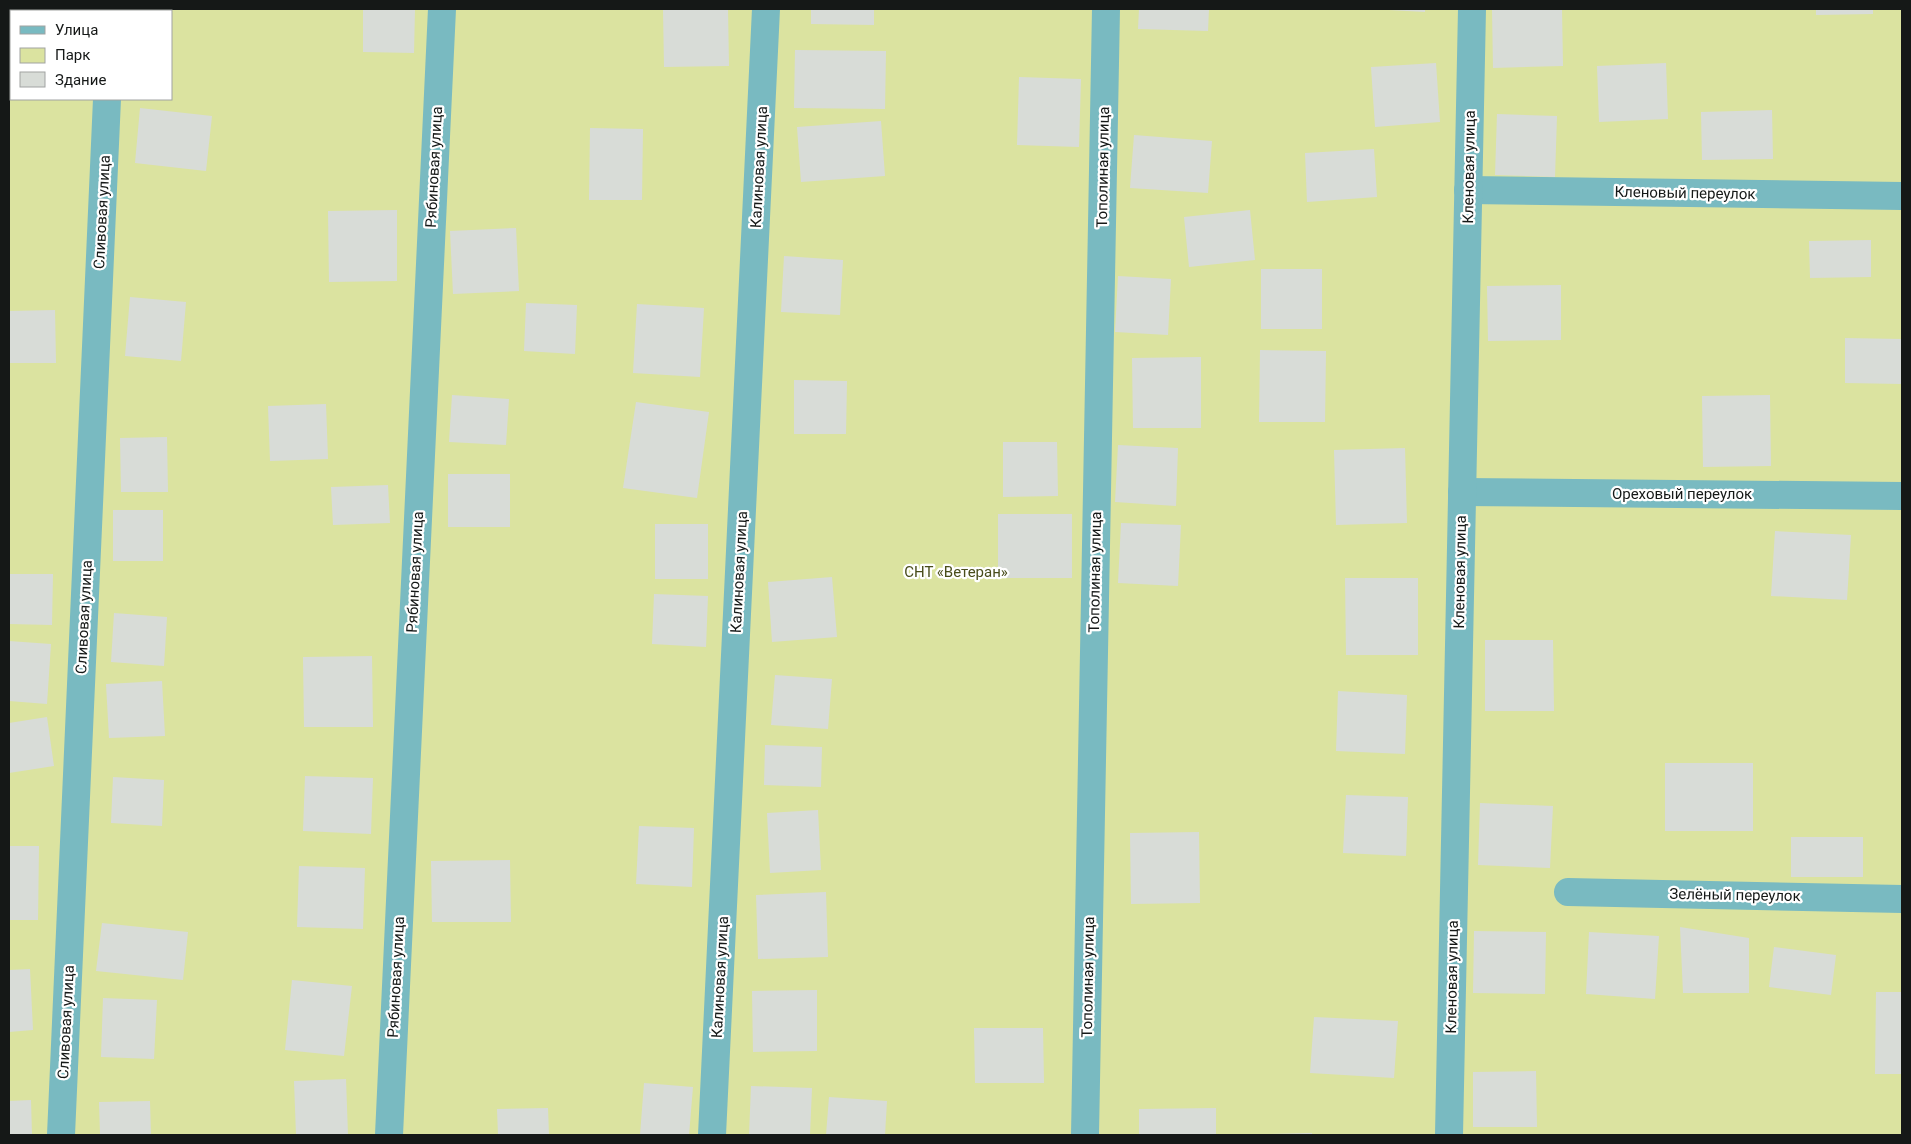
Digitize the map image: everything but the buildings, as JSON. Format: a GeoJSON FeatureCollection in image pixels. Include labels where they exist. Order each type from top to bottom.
{"type":"FeatureCollection","features":[{"type":"Feature","properties":{"kind":"street","name":"Рябиновая улица"},"geometry":{"type":"LineString","coordinates":[[389,1135],[442,9]]}},
{"type":"Feature","properties":{"kind":"street","name":"Калиновая улица"},"geometry":{"type":"LineString","coordinates":[[712,1135],[766,9]]}},
{"type":"Feature","properties":{"kind":"street","name":"Тополиная улица"},"geometry":{"type":"LineString","coordinates":[[1085,1135],[1106,9]]}},
{"type":"Feature","properties":{"kind":"street","name":"Кленовая улица"},"geometry":{"type":"LineString","coordinates":[[1449,1135],[1472,9]]}},
{"type":"Feature","properties":{"kind":"street","name":"Сливовая улица"},"geometry":{"type":"LineString","coordinates":[[60,1135],[107,100]]}},
{"type":"Feature","properties":{"kind":"street","name":"Кленовый переулок"},"geometry":{"type":"LineString","coordinates":[[1468,190],[1902,196]]}},
{"type":"Feature","properties":{"kind":"street","name":"Ореховый переулок"},"geometry":{"type":"LineString","coordinates":[[1462,492],[1902,496]]}},
{"type":"Feature","properties":{"kind":"street","name":"Зелёный переулок"},"geometry":{"type":"LineString","coordinates":[[1568,892],[1902,899]]}},
{"type":"Feature","properties":{"kind":"green space","name":"СНТ «Ветеран»"},"geometry":{"type":"Polygon","coordinates":[[[9,9],[1902,9],[1902,1135],[9,1135],[9,9]]]}}]}
